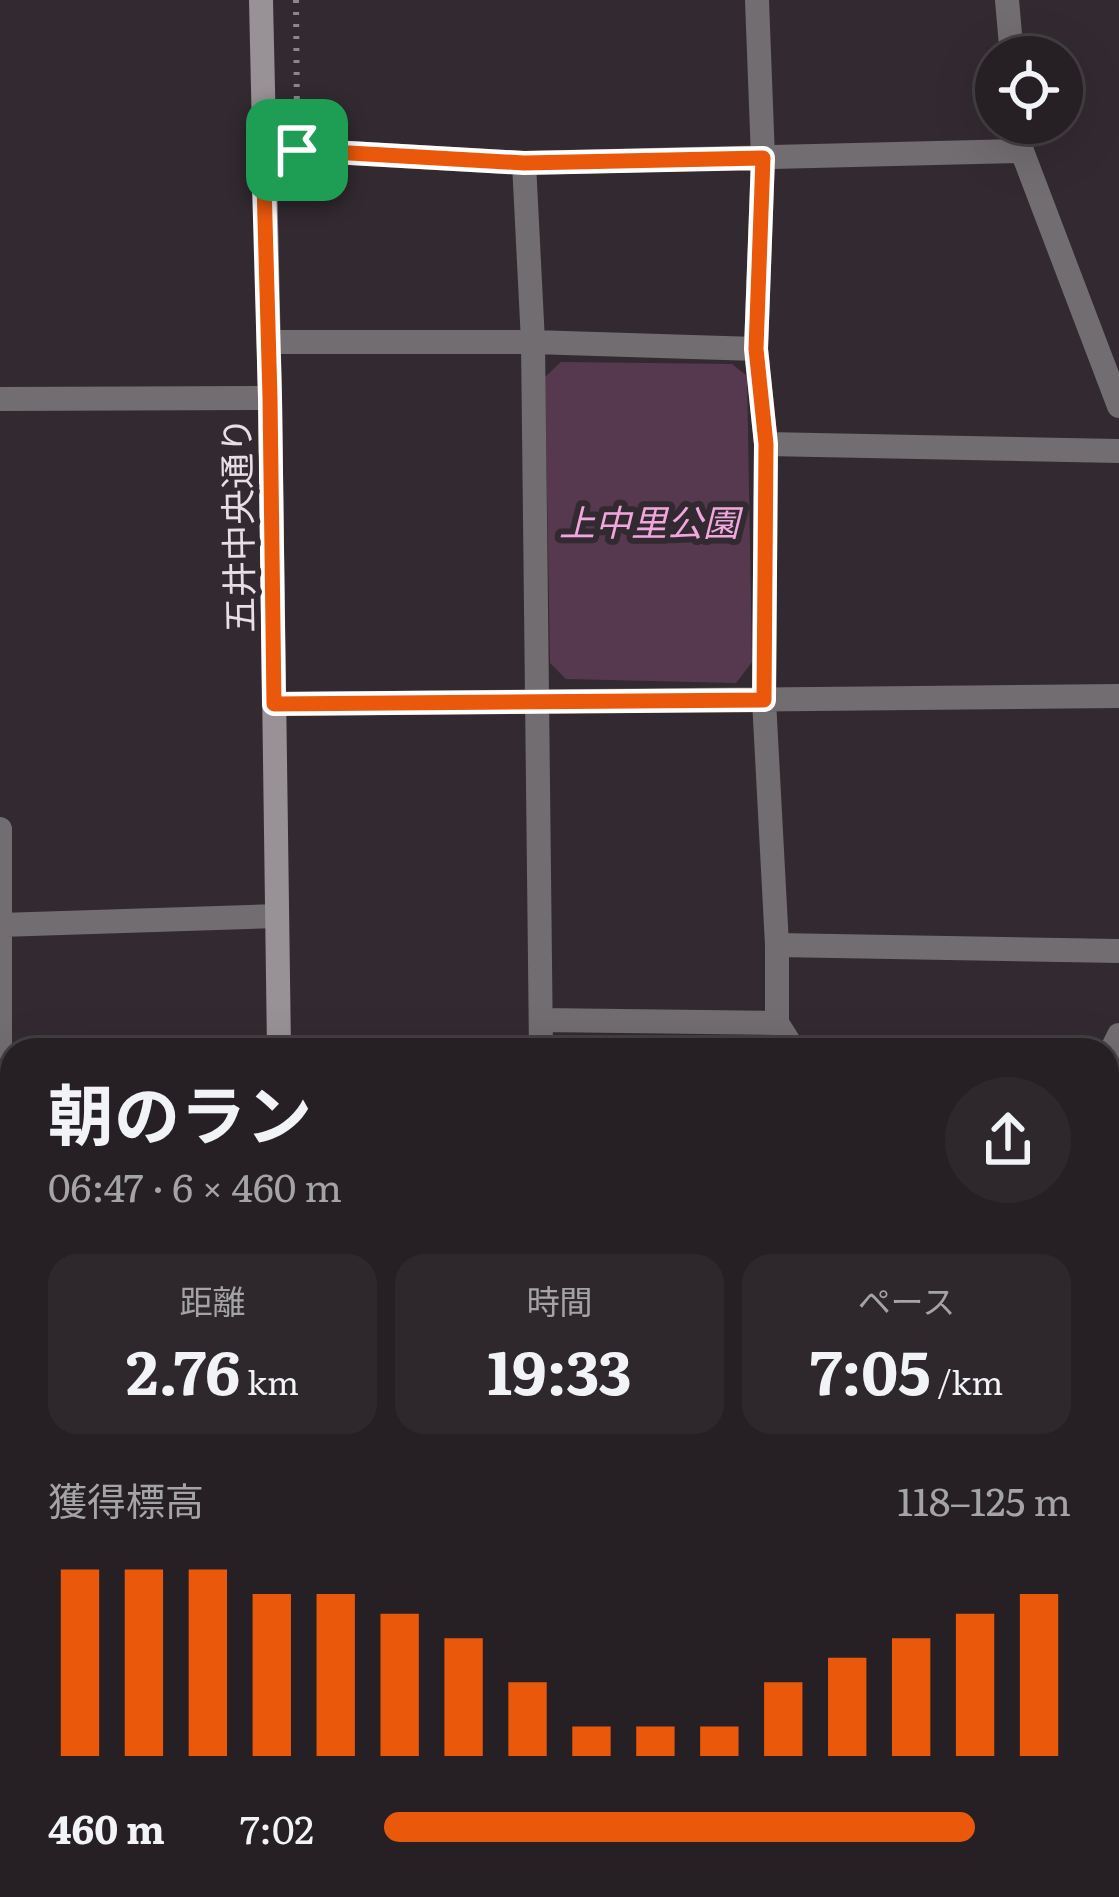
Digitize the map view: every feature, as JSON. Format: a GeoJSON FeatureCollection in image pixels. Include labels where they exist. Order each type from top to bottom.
{"type":"FeatureCollection","features":[{"type":"Feature","properties":{"kind":"street","name":"五井中央通り"},"geometry":{"type":"LineString","coordinates":[[261,0],[279,1038]]}},
{"type":"Feature","properties":{"kind":"street"},"geometry":{"type":"LineString","coordinates":[[757,0],[763,158],[756,349],[766,444],[764,700],[778,1023],[787,1038]]}},
{"type":"Feature","properties":{"kind":"street"},"geometry":{"type":"LineString","coordinates":[[1006,0],[1010,36]]}},
{"type":"Feature","properties":{"kind":"street"},"geometry":{"type":"LineString","coordinates":[[1021,144],[1119,406]]}},
{"type":"Feature","properties":{"kind":"street"},"geometry":{"type":"LineString","coordinates":[[263,148],[524,163],[1022,151]]}},
{"type":"Feature","properties":{"kind":"street"},"geometry":{"type":"LineString","coordinates":[[524,163],[533,342],[541,1038]]}},
{"type":"Feature","properties":{"kind":"street"},"geometry":{"type":"LineString","coordinates":[[269,342],[533,342],[756,349]]}},
{"type":"Feature","properties":{"kind":"street"},"geometry":{"type":"LineString","coordinates":[[0,400],[270,398]]}},
{"type":"Feature","properties":{"kind":"street"},"geometry":{"type":"LineString","coordinates":[[766,444],[1119,452]]}},
{"type":"Feature","properties":{"kind":"street"},"geometry":{"type":"LineString","coordinates":[[274,704],[1119,696]]}},
{"type":"Feature","properties":{"kind":"street"},"geometry":{"type":"LineString","coordinates":[[0,829],[1,1038]]}},
{"type":"Feature","properties":{"kind":"street"},"geometry":{"type":"LineString","coordinates":[[1,925],[277,916]]}},
{"type":"Feature","properties":{"kind":"street"},"geometry":{"type":"LineString","coordinates":[[777,945],[1119,951]]}},
{"type":"Feature","properties":{"kind":"street"},"geometry":{"type":"LineString","coordinates":[[541,1020],[778,1023]]}},
{"type":"Feature","properties":{"kind":"path"},"geometry":{"type":"LineString","coordinates":[[296,0],[297,125]]}},
{"type":"Feature","properties":{"kind":"green space","name":"上中里公園"},"geometry":{"type":"Polygon","coordinates":[[[561,362],[732,364],[747,376],[752,662],[736,683],[566,679],[550,663],[545,377],[561,362]]]}},
{"type":"Feature","properties":{"kind":"route"},"geometry":{"type":"LineString","coordinates":[[263,148],[297,150],[524,163],[763,158],[756,349],[766,444],[764,700],[274,704],[263,148]]}}]}
